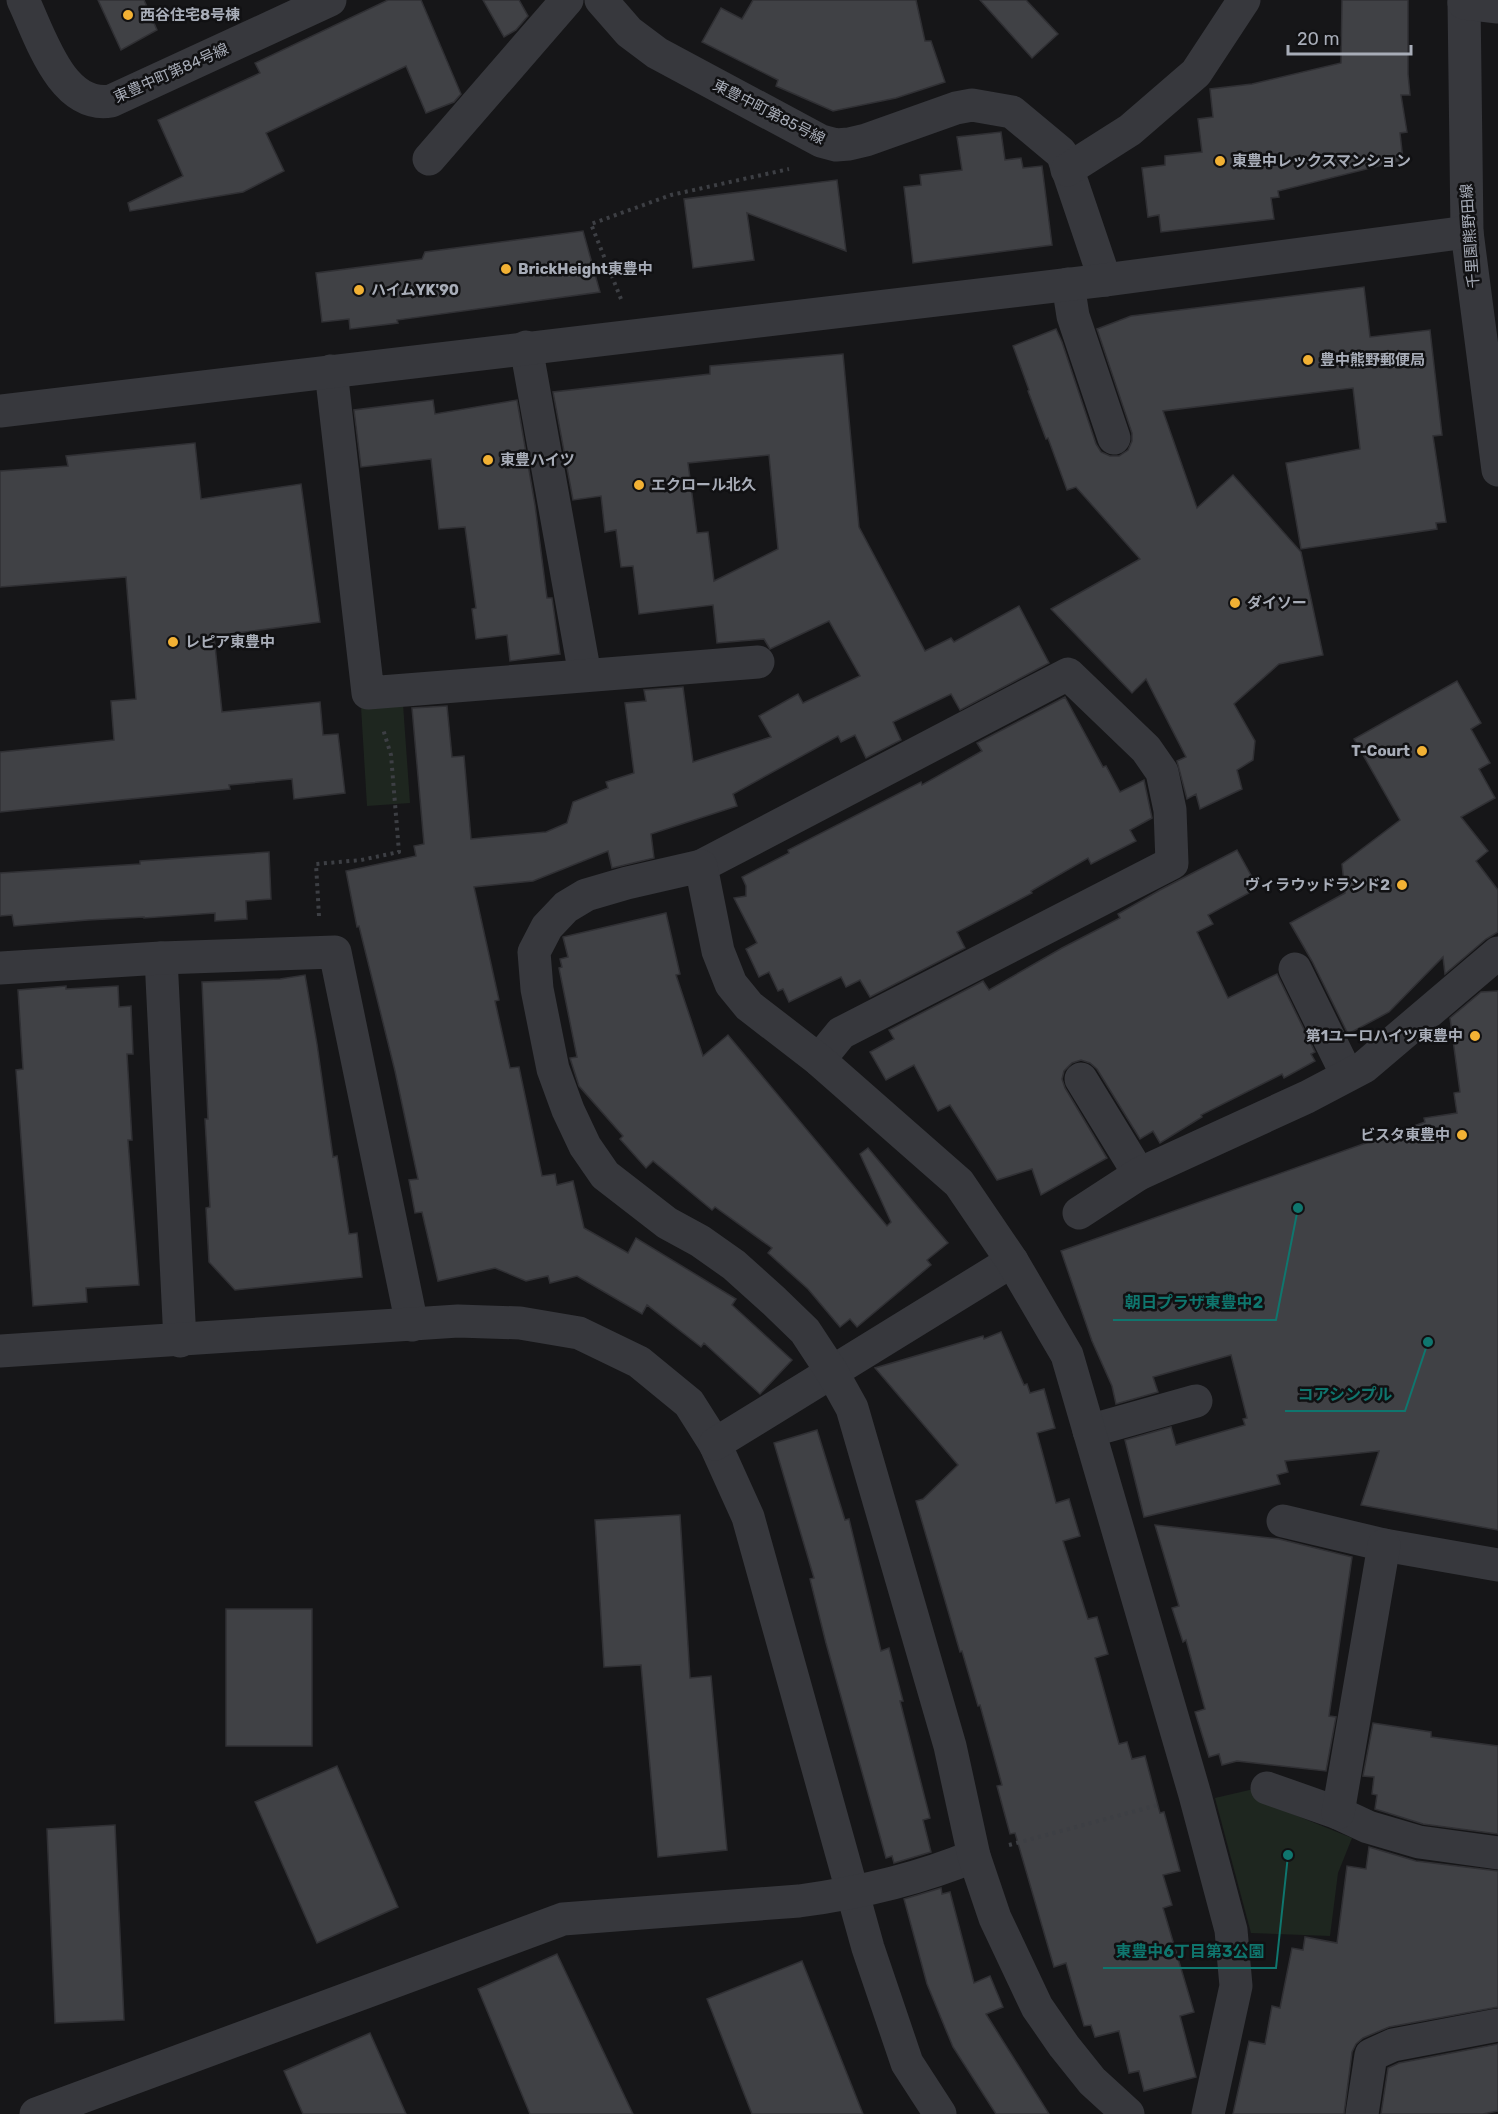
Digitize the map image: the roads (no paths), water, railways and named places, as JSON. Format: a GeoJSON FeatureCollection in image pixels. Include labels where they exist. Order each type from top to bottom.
{"type":"FeatureCollection","features":[{"type":"Feature","properties":{"kind":"street","name":"東豊中町第84号線"},"geometry":{"type":"LineString","coordinates":[[23,0],[57,71],[77,94],[100,103],[111,101],[330,0]]}},
{"type":"Feature","properties":{"kind":"street"},"geometry":{"type":"LineString","coordinates":[[429,159],[567,0]]}},
{"type":"Feature","properties":{"kind":"street","name":"東豊中町第85号線"},"geometry":{"type":"LineString","coordinates":[[601,0],[629,32],[657,53],[821,141],[836,145],[866,140],[956,108],[972,105],[1012,112],[1060,152],[1106,280]]}},
{"type":"Feature","properties":{"kind":"street"},"geometry":{"type":"LineString","coordinates":[[1067,170],[1130,130],[1196,73],[1244,0]]}},
{"type":"Feature","properties":{"kind":"street"},"geometry":{"type":"LineString","coordinates":[[1464,2],[1498,7]]}},
{"type":"Feature","properties":{"kind":"street","name":"千里園熊野田線"},"geometry":{"type":"LineString","coordinates":[[1464,2],[1478,254],[1498,471]]}},
{"type":"Feature","properties":{"kind":"street"},"geometry":{"type":"LineString","coordinates":[[0,411],[1068,284],[1478,254]]}},
{"type":"Feature","properties":{"kind":"street"},"geometry":{"type":"LineString","coordinates":[[1068,284],[1073,316],[1114,438]]}},
{"type":"Feature","properties":{"kind":"street"},"geometry":{"type":"LineString","coordinates":[[526,348],[585,675]]}},
{"type":"Feature","properties":{"kind":"street"},"geometry":{"type":"LineString","coordinates":[[331,371],[368,693],[758,662]]}},
{"type":"Feature","properties":{"kind":"street"},"geometry":{"type":"LineString","coordinates":[[819,1060],[841,1033],[1172,863],[1170,810],[1162,772],[1146,749],[1068,674],[700,866],[586,895],[566,908],[547,927],[534,952],[537,989],[553,1069],[568,1110],[585,1146],[605,1175],[658,1216],[734,1265],[805,1331],[852,1408],[950,1746],[974,1856],[995,1918],[1037,2007],[1092,2081],[1128,2114]]}},
{"type":"Feature","properties":{"kind":"street"},"geometry":{"type":"LineString","coordinates":[[700,866],[718,951],[730,984],[749,1006],[819,1060],[959,1183],[1012,1261],[1066,1355],[1195,1795],[1232,1930],[1236,1986],[1208,2114]]}},
{"type":"Feature","properties":{"kind":"street"},"geometry":{"type":"LineString","coordinates":[[0,968],[161,958],[335,951],[412,1325]]}},
{"type":"Feature","properties":{"kind":"street"},"geometry":{"type":"LineString","coordinates":[[1079,1213],[1139,1174],[1364,1067],[1498,953]]}},
{"type":"Feature","properties":{"kind":"street"},"geometry":{"type":"LineString","coordinates":[[161,958],[180,1341]]}},
{"type":"Feature","properties":{"kind":"street"},"geometry":{"type":"LineString","coordinates":[[1295,969],[1347,1075]]}},
{"type":"Feature","properties":{"kind":"street"},"geometry":{"type":"LineString","coordinates":[[1081,1079],[1139,1174]]}},
{"type":"Feature","properties":{"kind":"street"},"geometry":{"type":"LineString","coordinates":[[715,1444],[1012,1261]]}},
{"type":"Feature","properties":{"kind":"street"},"geometry":{"type":"LineString","coordinates":[[0,1343],[0,1352],[458,1321],[520,1323],[579,1333],[639,1362],[688,1403],[715,1444],[748,1517],[867,1948],[907,2062],[940,2114]]}},
{"type":"Feature","properties":{"kind":"street"},"geometry":{"type":"LineString","coordinates":[[1089,1431],[1196,1401]]}},
{"type":"Feature","properties":{"kind":"street"},"geometry":{"type":"LineString","coordinates":[[1284,1521],[1384,1545],[1498,1565]]}},
{"type":"Feature","properties":{"kind":"street"},"geometry":{"type":"LineString","coordinates":[[1338,1813],[1384,1545]]}},
{"type":"Feature","properties":{"kind":"street"},"geometry":{"type":"LineString","coordinates":[[1267,1788],[1338,1813],[1368,1827],[1419,1842],[1498,1853]]}},
{"type":"Feature","properties":{"kind":"street"},"geometry":{"type":"LineString","coordinates":[[36,2114],[563,1919],[799,1901],[852,1892],[938,1871],[974,1856]]}},
{"type":"Feature","properties":{"kind":"street"},"geometry":{"type":"LineString","coordinates":[[1362,2114],[1371,2055],[1393,2045],[1498,2025]]}},
{"type":"Feature","properties":{"kind":"place","name":"西谷住宅8号棟"},"geometry":{"type":"Point","coordinates":[128,15]}},
{"type":"Feature","properties":{"kind":"place","name":"東豊中レックスマンション"},"geometry":{"type":"Point","coordinates":[1220,161]}},
{"type":"Feature","properties":{"kind":"place","name":"BrickHeight東豊中"},"geometry":{"type":"Point","coordinates":[506,269]}},
{"type":"Feature","properties":{"kind":"place","name":"ハイムYK'90"},"geometry":{"type":"Point","coordinates":[359,290]}},
{"type":"Feature","properties":{"kind":"place","name":"豊中熊野郵便局"},"geometry":{"type":"Point","coordinates":[1308,360]}},
{"type":"Feature","properties":{"kind":"place","name":"東豊ハイツ"},"geometry":{"type":"Point","coordinates":[488,460]}},
{"type":"Feature","properties":{"kind":"place","name":"エクロール北久"},"geometry":{"type":"Point","coordinates":[639,485]}},
{"type":"Feature","properties":{"kind":"place","name":"ダイソー"},"geometry":{"type":"Point","coordinates":[1235,603]}},
{"type":"Feature","properties":{"kind":"place","name":"レピア東豊中"},"geometry":{"type":"Point","coordinates":[173,642]}},
{"type":"Feature","properties":{"kind":"place","name":"T-Court"},"geometry":{"type":"Point","coordinates":[1422,751]}},
{"type":"Feature","properties":{"kind":"place","name":"ヴィラウッドランド2"},"geometry":{"type":"Point","coordinates":[1402,885]}},
{"type":"Feature","properties":{"kind":"place","name":"第1ユーロハイツ東豊中"},"geometry":{"type":"Point","coordinates":[1475,1036]}},
{"type":"Feature","properties":{"kind":"place","name":"ビスタ東豊中"},"geometry":{"type":"Point","coordinates":[1462,1135]}},
{"type":"Feature","properties":{"kind":"place","name":"朝日プラザ東豊中2"},"geometry":{"type":"Point","coordinates":[1298,1208]}},
{"type":"Feature","properties":{"kind":"place","name":"コアシンプル"},"geometry":{"type":"Point","coordinates":[1428,1342]}},
{"type":"Feature","properties":{"kind":"place","name":"東豊中6丁目第3公園"},"geometry":{"type":"Point","coordinates":[1288,1855]}}]}
